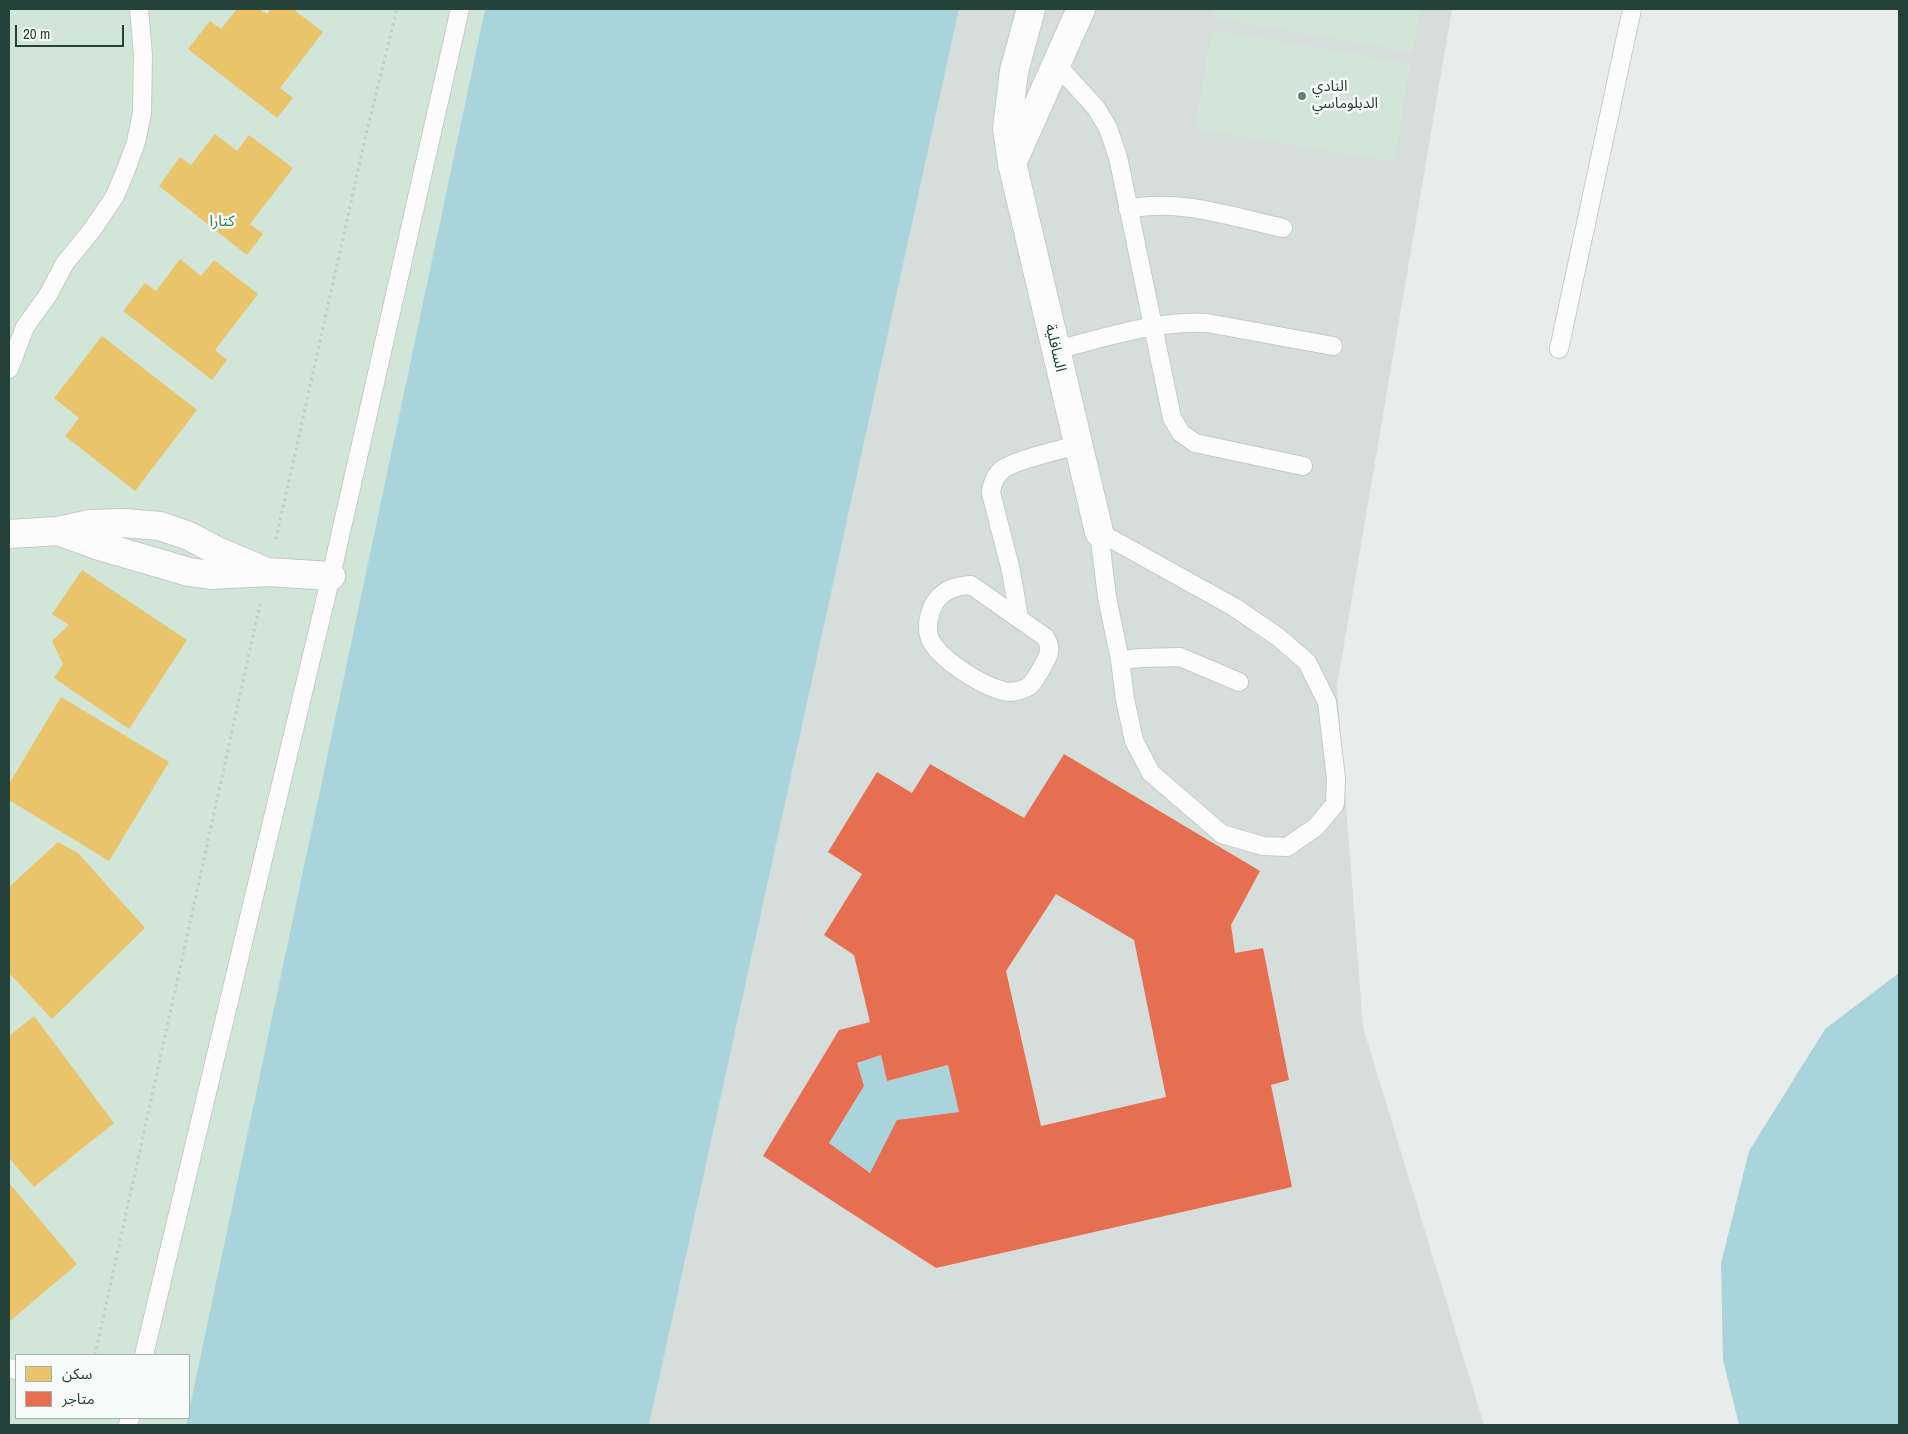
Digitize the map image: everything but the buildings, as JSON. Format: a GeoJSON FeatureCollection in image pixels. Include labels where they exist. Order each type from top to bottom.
{"type":"FeatureCollection","features":[{"type":"Feature","properties":{"kind":"street","name":"السافلية"},"geometry":{"type":"LineString","coordinates":[[1031,9],[1014,71],[1007,129],[1012,163],[1098,532]]}},
{"type":"Feature","properties":{"kind":"street"},"geometry":{"type":"LineString","coordinates":[[1012,163],[1081,9]]}},
{"type":"Feature","properties":{"kind":"street"},"geometry":{"type":"LineString","coordinates":[[9,534],[58,530],[90,524],[124,523],[160,526],[189,536],[217,551],[268,572]]}},
{"type":"Feature","properties":{"kind":"street"},"geometry":{"type":"LineString","coordinates":[[58,530],[100,546],[189,572],[211,575],[268,572],[331,576]]}},
{"type":"Feature","properties":{"kind":"lane"},"geometry":{"type":"LineString","coordinates":[[9,369],[25,326],[48,295],[65,264],[92,230],[115,196],[127,167],[136,142],[142,113],[143,55],[139,9]]}},
{"type":"Feature","properties":{"kind":"lane"},"geometry":{"type":"LineString","coordinates":[[144,1354],[331,576],[460,9]]}},
{"type":"Feature","properties":{"kind":"lane"},"geometry":{"type":"LineString","coordinates":[[1559,349],[1632,9]]}},
{"type":"Feature","properties":{"kind":"lane"},"geometry":{"type":"LineString","coordinates":[[1057,65],[1096,108],[1108,128],[1118,157],[1172,418],[1181,433],[1195,443],[1211,448],[1303,466]]}},
{"type":"Feature","properties":{"kind":"lane"},"geometry":{"type":"LineString","coordinates":[[1128,209],[1153,205],[1180,205],[1283,228]]}},
{"type":"Feature","properties":{"kind":"lane"},"geometry":{"type":"LineString","coordinates":[[1055,350],[1154,326],[1185,322],[1207,323],[1334,346]]}},
{"type":"Feature","properties":{"kind":"lane"},"geometry":{"type":"LineString","coordinates":[[1019,618],[971,585],[958,586],[945,591],[937,598],[928,616],[929,637],[937,650],[960,669],[975,679],[1004,692],[1026,688],[1034,681],[1050,655],[1050,644],[1045,637],[1019,618],[991,493],[992,484],[996,476],[1010,465],[1077,445]]}},
{"type":"Feature","properties":{"kind":"lane"},"geometry":{"type":"LineString","coordinates":[[1098,532],[1234,607],[1278,637],[1307,662],[1327,702],[1336,778],[1336,804],[1316,828],[1287,847],[1263,846],[1222,834],[1151,773],[1134,741],[1107,597],[1098,532]]}},
{"type":"Feature","properties":{"kind":"lane"},"geometry":{"type":"LineString","coordinates":[[1120,660],[1180,657],[1239,682]]}},
{"type":"Feature","properties":{"kind":"path"},"geometry":{"type":"LineString","coordinates":[[95,1354],[364,144],[397,9]]}},
{"type":"Feature","properties":{"kind":"shaded area","name":"النادي الدبلوماسي"},"geometry":{"type":"Polygon","coordinates":[[[959,9],[1452,9],[1337,686],[1363,1027],[1484,1425],[649,1425],[959,9]]]}},
{"type":"Feature","properties":{"kind":"green space","name":"كتارا"},"geometry":{"type":"Polygon","coordinates":[[[9,9],[485,9],[190,1409],[190,1354],[15,1354],[15,1419],[188,1419],[186,1425],[9,1425],[9,9]]]}},
{"type":"Feature","properties":{"kind":"green space"},"geometry":{"type":"Polygon","coordinates":[[[1215,9],[1420,9],[1412,52],[1214,18],[1215,9]]]}},
{"type":"Feature","properties":{"kind":"green space","name":"النادي الدبلوماسي"},"geometry":{"type":"Polygon","coordinates":[[[1212,30],[1410,64],[1394,162],[1195,128],[1212,30]]]}},
{"type":"Feature","properties":{"kind":"water"},"geometry":{"type":"Polygon","coordinates":[[[485,9],[959,9],[649,1425],[186,1425],[187,1419],[190,1419],[190,1406],[485,9]]]}},
{"type":"Feature","properties":{"kind":"water"},"geometry":{"type":"Polygon","coordinates":[[[1899,973],[1899,1425],[1739,1425],[1723,1360],[1721,1263],[1749,1151],[1825,1029],[1899,973]]]}},
{"type":"Feature","properties":{"kind":"water"},"geometry":{"type":"Polygon","coordinates":[[[881,1055],[887,1081],[948,1065],[959,1112],[898,1120],[870,1173],[829,1143],[864,1086],[857,1063],[881,1055]]]}},
{"type":"Feature","properties":{"kind":"place","name":"النادي الدبلوماسي"},"geometry":{"type":"Point","coordinates":[1302,96]}}]}
